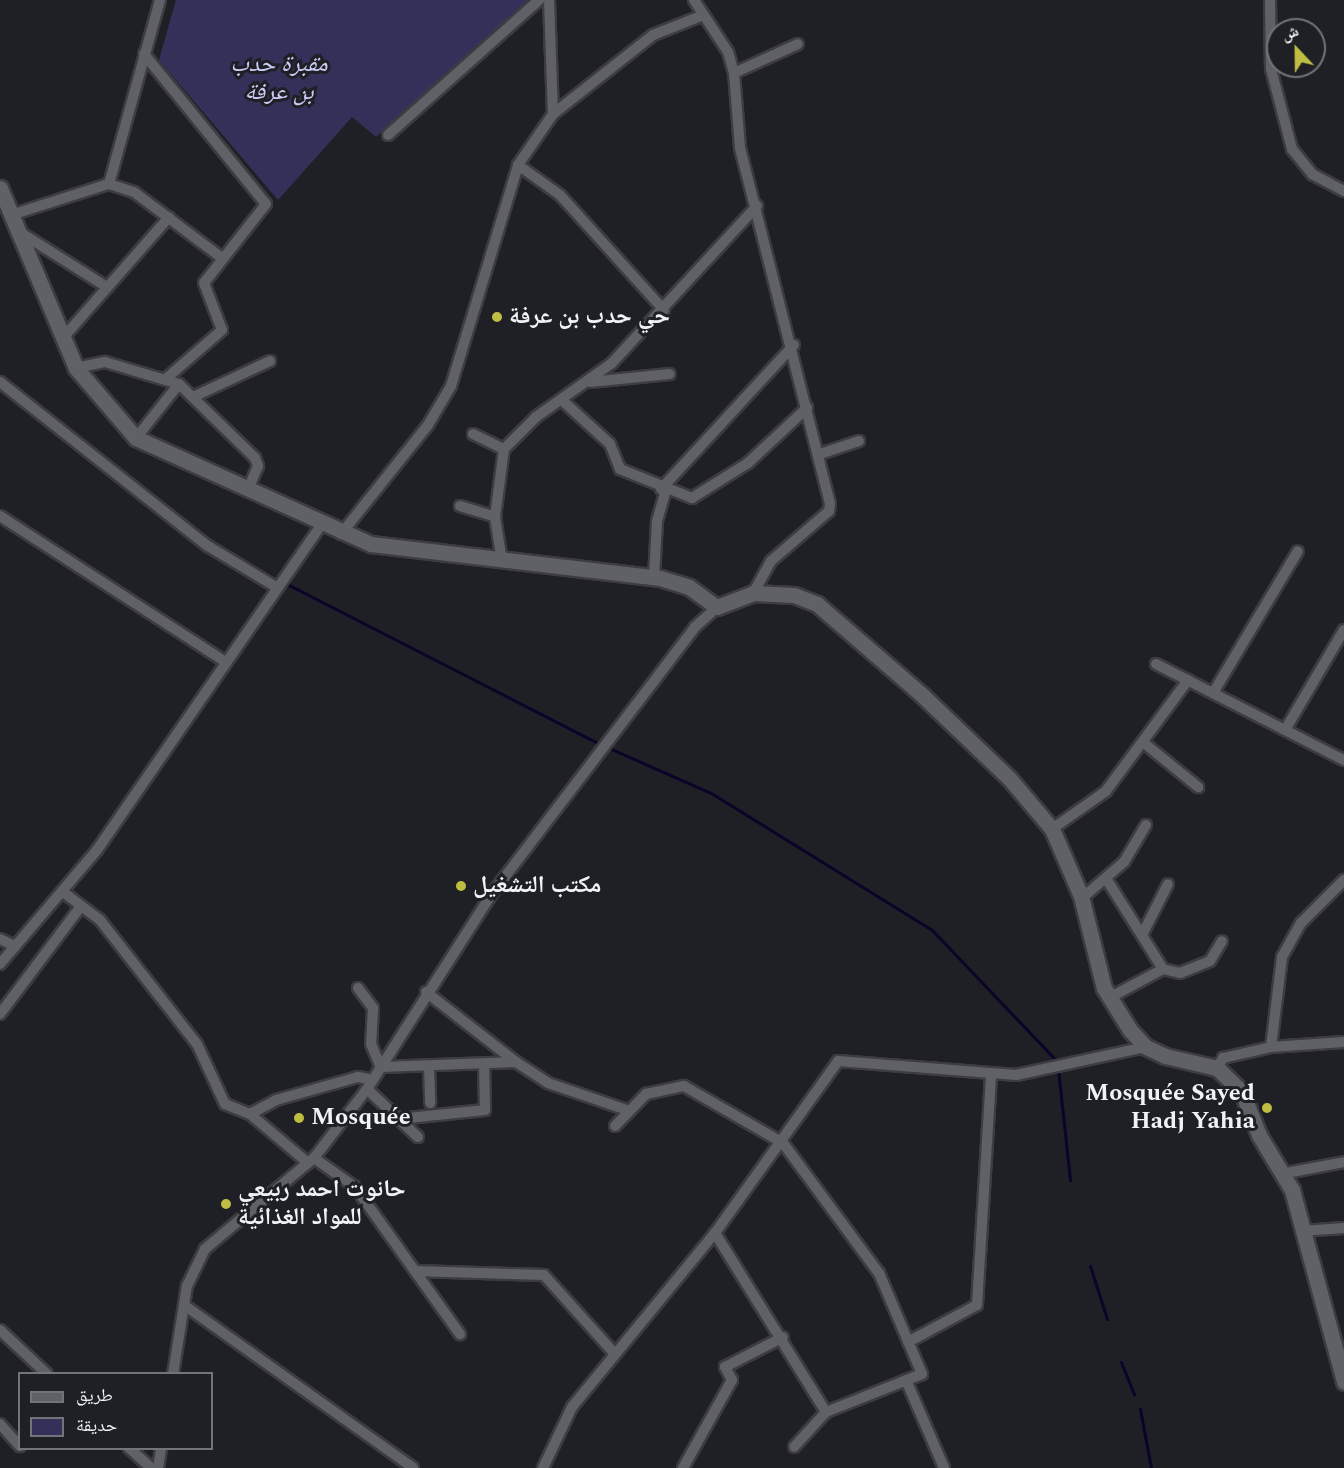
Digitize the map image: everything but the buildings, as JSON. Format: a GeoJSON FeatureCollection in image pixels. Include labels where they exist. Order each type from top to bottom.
{"type":"FeatureCollection","features":[{"type":"Feature","properties":{"kind":"street"},"geometry":{"type":"LineString","coordinates":[[109,184],[160,0]]}},
{"type":"Feature","properties":{"kind":"street"},"geometry":{"type":"LineString","coordinates":[[388,135],[539,0]]}},
{"type":"Feature","properties":{"kind":"street"},"geometry":{"type":"LineString","coordinates":[[549,0],[553,114]]}},
{"type":"Feature","properties":{"kind":"street"},"geometry":{"type":"LineString","coordinates":[[694,0],[701,16],[728,52],[734,73],[740,148],[794,345],[807,408],[820,454],[829,511],[771,561],[753,593]]}},
{"type":"Feature","properties":{"kind":"street"},"geometry":{"type":"LineString","coordinates":[[1270,0],[1271,69],[1292,149],[1312,174],[1344,191]]}},
{"type":"Feature","properties":{"kind":"street"},"geometry":{"type":"LineString","coordinates":[[341,534],[428,425],[451,386],[518,165],[553,114],[653,35],[701,16]]}},
{"type":"Feature","properties":{"kind":"street"},"geometry":{"type":"LineString","coordinates":[[734,73],[798,44]]}},
{"type":"Feature","properties":{"kind":"street"},"geometry":{"type":"LineString","coordinates":[[144,54],[264,198],[265,209],[222,258],[203,288],[222,330],[168,377]]}},
{"type":"Feature","properties":{"kind":"street"},"geometry":{"type":"LineString","coordinates":[[518,165],[560,195],[664,310]]}},
{"type":"Feature","properties":{"kind":"street"},"geometry":{"type":"LineString","coordinates":[[11,215],[109,184],[134,192],[222,258]]}},
{"type":"Feature","properties":{"kind":"street"},"geometry":{"type":"LineString","coordinates":[[0,188],[76,368],[136,438],[321,525],[371,544],[501,555],[654,577],[689,587],[717,607]]}},
{"type":"Feature","properties":{"kind":"street"},"geometry":{"type":"LineString","coordinates":[[501,555],[495,518],[504,449],[536,417],[564,402],[589,382],[664,310],[756,206]]}},
{"type":"Feature","properties":{"kind":"street"},"geometry":{"type":"LineString","coordinates":[[62,339],[169,217]]}},
{"type":"Feature","properties":{"kind":"street"},"geometry":{"type":"LineString","coordinates":[[17,231],[107,287]]}},
{"type":"Feature","properties":{"kind":"street"},"geometry":{"type":"LineString","coordinates":[[654,577],[657,521],[664,489],[794,345]]}},
{"type":"Feature","properties":{"kind":"street"},"geometry":{"type":"LineString","coordinates":[[193,397],[270,361]]}},
{"type":"Feature","properties":{"kind":"street"},"geometry":{"type":"LineString","coordinates":[[76,368],[105,362],[168,377],[179,384],[258,462],[248,489]]}},
{"type":"Feature","properties":{"kind":"street"},"geometry":{"type":"LineString","coordinates":[[589,382],[670,374]]}},
{"type":"Feature","properties":{"kind":"street"},"geometry":{"type":"LineString","coordinates":[[0,382],[208,546],[276,587]]}},
{"type":"Feature","properties":{"kind":"street"},"geometry":{"type":"LineString","coordinates":[[136,438],[179,384]]}},
{"type":"Feature","properties":{"kind":"street"},"geometry":{"type":"LineString","coordinates":[[564,402],[610,444],[620,469],[664,489],[697,497],[748,463],[807,408]]}},
{"type":"Feature","properties":{"kind":"street"},"geometry":{"type":"LineString","coordinates":[[473,434],[504,449]]}},
{"type":"Feature","properties":{"kind":"street"},"geometry":{"type":"LineString","coordinates":[[820,454],[859,441]]}},
{"type":"Feature","properties":{"kind":"street"},"geometry":{"type":"LineString","coordinates":[[460,506],[495,518]]}},
{"type":"Feature","properties":{"kind":"street"},"geometry":{"type":"LineString","coordinates":[[0,516],[226,662]]}},
{"type":"Feature","properties":{"kind":"street"},"geometry":{"type":"LineString","coordinates":[[0,964],[63,892],[321,525]]}},
{"type":"Feature","properties":{"kind":"street"},"geometry":{"type":"LineString","coordinates":[[1213,693],[1299,551]]}},
{"type":"Feature","properties":{"kind":"street"},"geometry":{"type":"LineString","coordinates":[[173,1372],[184,1305],[205,1249],[311,1160],[370,1084],[426,992],[491,895],[695,627],[717,607],[753,593],[794,595],[817,604],[1009,778],[1052,829],[1081,899],[1109,998],[1146,1047]]}},
{"type":"Feature","properties":{"kind":"street"},"geometry":{"type":"LineString","coordinates":[[1286,730],[1344,630]]}},
{"type":"Feature","properties":{"kind":"street"},"geometry":{"type":"LineString","coordinates":[[1156,664],[1344,760]]}},
{"type":"Feature","properties":{"kind":"street"},"geometry":{"type":"LineString","coordinates":[[1052,829],[1106,790],[1144,743],[1188,680]]}},
{"type":"Feature","properties":{"kind":"street"},"geometry":{"type":"LineString","coordinates":[[1144,743],[1197,787]]}},
{"type":"Feature","properties":{"kind":"street"},"geometry":{"type":"LineString","coordinates":[[1081,899],[1107,880],[1124,862],[1146,825]]}},
{"type":"Feature","properties":{"kind":"street"},"geometry":{"type":"LineString","coordinates":[[1107,880],[1163,969],[1180,974],[1210,961],[1222,941]]}},
{"type":"Feature","properties":{"kind":"street"},"geometry":{"type":"LineString","coordinates":[[1271,1047],[1282,957],[1301,923],[1344,880]]}},
{"type":"Feature","properties":{"kind":"street"},"geometry":{"type":"LineString","coordinates":[[1142,935],[1168,884]]}},
{"type":"Feature","properties":{"kind":"street"},"geometry":{"type":"LineString","coordinates":[[63,892],[100,920],[197,1044],[225,1104],[250,1114],[311,1160],[355,1187],[460,1334]]}},
{"type":"Feature","properties":{"kind":"street"},"geometry":{"type":"LineString","coordinates":[[0,1014],[81,906]]}},
{"type":"Feature","properties":{"kind":"street"},"geometry":{"type":"LineString","coordinates":[[0,939],[15,946]]}},
{"type":"Feature","properties":{"kind":"street"},"geometry":{"type":"LineString","coordinates":[[1109,998],[1163,969]]}},
{"type":"Feature","properties":{"kind":"street"},"geometry":{"type":"LineString","coordinates":[[358,988],[372,1008],[371,1044],[381,1067]]}},
{"type":"Feature","properties":{"kind":"street"},"geometry":{"type":"LineString","coordinates":[[426,992],[516,1062],[548,1083],[627,1110]]}},
{"type":"Feature","properties":{"kind":"street"},"geometry":{"type":"LineString","coordinates":[[1217,1068],[1223,1058],[1271,1047],[1344,1042]]}},
{"type":"Feature","properties":{"kind":"street"},"geometry":{"type":"LineString","coordinates":[[543,1468],[572,1407],[613,1352],[715,1233],[783,1143],[838,1061],[1016,1075],[1146,1047],[1217,1068],[1233,1078],[1259,1135],[1286,1173],[1302,1231],[1337,1334],[1344,1382]]}},
{"type":"Feature","properties":{"kind":"street"},"geometry":{"type":"LineString","coordinates":[[381,1067],[516,1062]]}},
{"type":"Feature","properties":{"kind":"street"},"geometry":{"type":"LineString","coordinates":[[399,1119],[485,1110],[484,1064]]}},
{"type":"Feature","properties":{"kind":"street"},"geometry":{"type":"LineString","coordinates":[[429,1066],[430,1103]]}},
{"type":"Feature","properties":{"kind":"street"},"geometry":{"type":"LineString","coordinates":[[908,1342],[976,1305],[991,1073]]}},
{"type":"Feature","properties":{"kind":"street"},"geometry":{"type":"LineString","coordinates":[[250,1114],[276,1100],[337,1083],[370,1084],[399,1119],[418,1137]]}},
{"type":"Feature","properties":{"kind":"street"},"geometry":{"type":"LineString","coordinates":[[615,1126],[627,1110],[661,1087],[684,1086],[783,1143],[879,1273],[922,1374],[826,1412],[794,1447]]}},
{"type":"Feature","properties":{"kind":"street"},"geometry":{"type":"LineString","coordinates":[[1286,1173],[1344,1162]]}},
{"type":"Feature","properties":{"kind":"street"},"geometry":{"type":"LineString","coordinates":[[1302,1231],[1344,1228]]}},
{"type":"Feature","properties":{"kind":"street"},"geometry":{"type":"LineString","coordinates":[[715,1233],[783,1337],[826,1412]]}},
{"type":"Feature","properties":{"kind":"street"},"geometry":{"type":"LineString","coordinates":[[415,1270],[544,1275],[613,1352]]}},
{"type":"Feature","properties":{"kind":"street"},"geometry":{"type":"LineString","coordinates":[[184,1305],[412,1468]]}},
{"type":"Feature","properties":{"kind":"street"},"geometry":{"type":"LineString","coordinates":[[0,1330],[45,1372]]}},
{"type":"Feature","properties":{"kind":"street"},"geometry":{"type":"LineString","coordinates":[[683,1468],[732,1380],[725,1367],[783,1337]]}},
{"type":"Feature","properties":{"kind":"street"},"geometry":{"type":"LineString","coordinates":[[906,1380],[944,1468]]}},
{"type":"Feature","properties":{"kind":"street"},"geometry":{"type":"LineString","coordinates":[[2,1432],[18,1444]]}},
{"type":"Feature","properties":{"kind":"street"},"geometry":{"type":"LineString","coordinates":[[130,1450],[151,1468]]}},
{"type":"Feature","properties":{"kind":"street"},"geometry":{"type":"LineString","coordinates":[[158,1468],[161,1450]]}},
{"type":"Feature","properties":{"kind":"green space","name":"مقبرة حدب بن عرفة"},"geometry":{"type":"Polygon","coordinates":[[[176,0],[531,0],[376,137],[352,117],[278,200],[159,60],[176,0]]]}},
{"type":"Feature","properties":{"kind":"waterway"},"geometry":{"type":"LineString","coordinates":[[72,432],[211,542],[276,579]]}},
{"type":"Feature","properties":{"kind":"waterway"},"geometry":{"type":"LineString","coordinates":[[285,583],[600,744]]}},
{"type":"Feature","properties":{"kind":"waterway"},"geometry":{"type":"LineString","coordinates":[[609,748],[711,793],[932,930],[1055,1059]]}},
{"type":"Feature","properties":{"kind":"waterway"},"geometry":{"type":"LineString","coordinates":[[1058,1069],[1070,1180]]}},
{"type":"Feature","properties":{"kind":"waterway"},"geometry":{"type":"LineString","coordinates":[[1090,1266],[1107,1319]]}},
{"type":"Feature","properties":{"kind":"waterway"},"geometry":{"type":"LineString","coordinates":[[1121,1362],[1134,1395]]}},
{"type":"Feature","properties":{"kind":"waterway"},"geometry":{"type":"LineString","coordinates":[[1140,1409],[1151,1468]]}},
{"type":"Feature","properties":{"kind":"place","name":"حي حدب بن عرفة"},"geometry":{"type":"Point","coordinates":[497,317]}},
{"type":"Feature","properties":{"kind":"place","name":"مكتب التشغيل"},"geometry":{"type":"Point","coordinates":[461,886]}},
{"type":"Feature","properties":{"kind":"place","name":"Mosquée Sayed Hadj Yahia"},"geometry":{"type":"Point","coordinates":[1267,1108]}},
{"type":"Feature","properties":{"kind":"place","name":"Mosquée"},"geometry":{"type":"Point","coordinates":[299,1118]}},
{"type":"Feature","properties":{"kind":"place","name":"حانوت احمد ربيعي للمواد الغذائية"},"geometry":{"type":"Point","coordinates":[226,1204]}}]}
